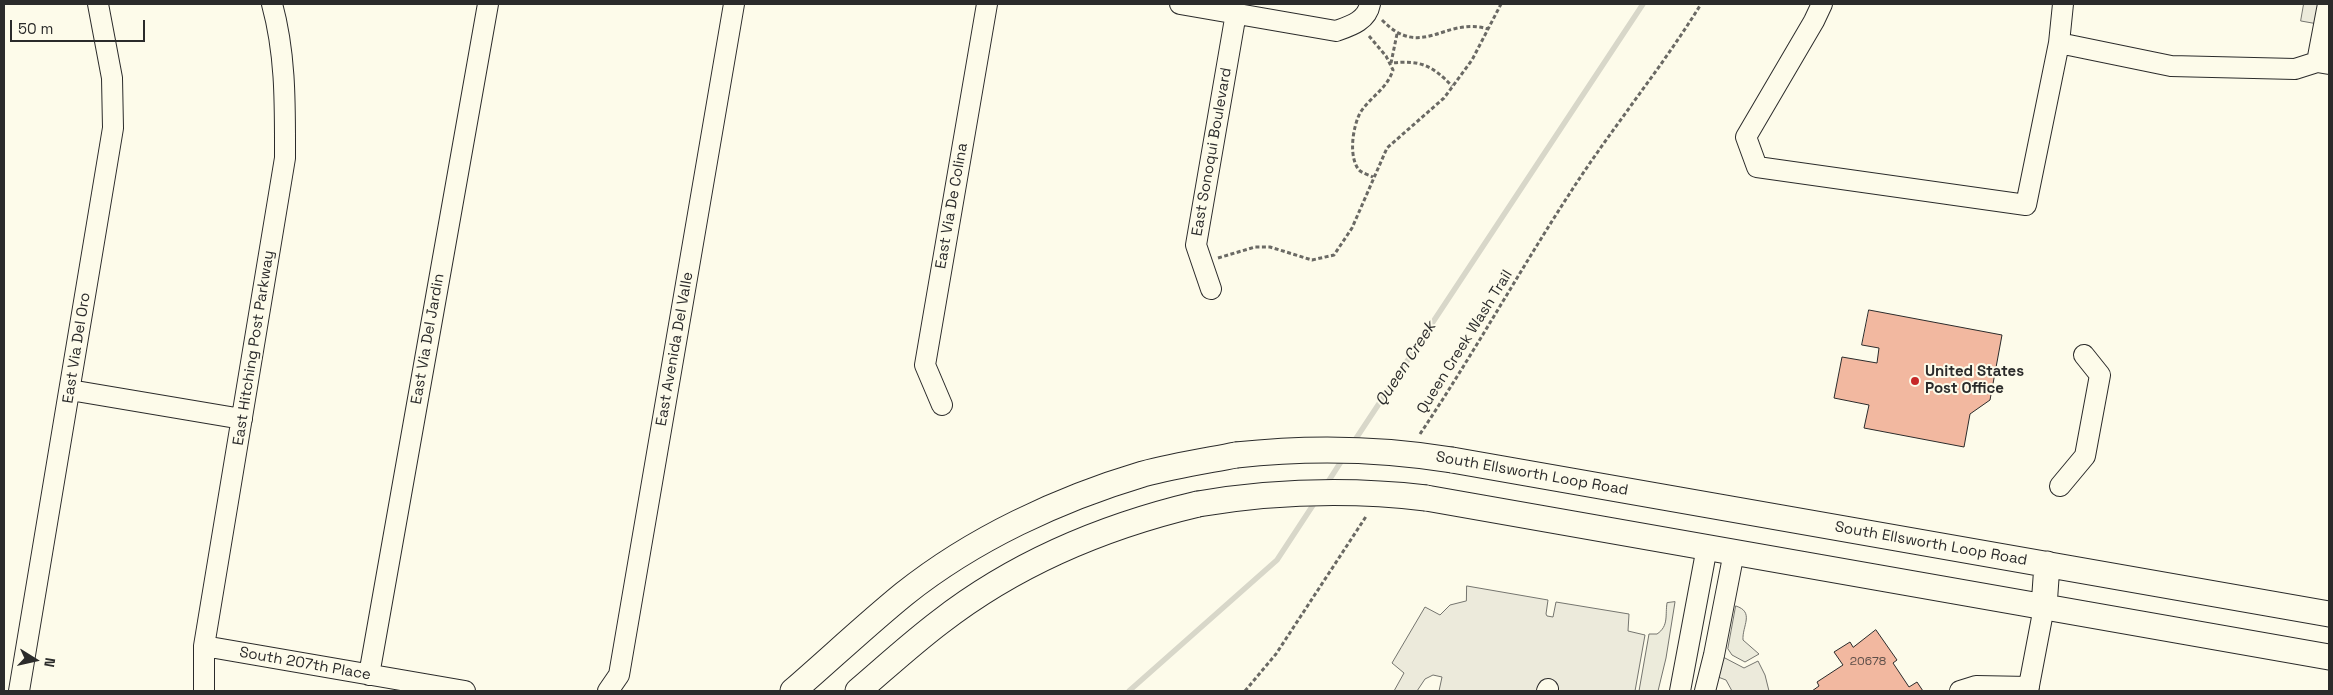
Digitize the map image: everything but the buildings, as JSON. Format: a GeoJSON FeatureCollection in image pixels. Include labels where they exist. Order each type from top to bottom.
{"type":"FeatureCollection","features":[{"type":"Feature","properties":{"kind":"main road","name":"South Ellsworth Loop Road"},"geometry":{"type":"LineString","coordinates":[[793,691],[905,594],[939,569],[998,534],[1104,487],[1144,474],[1236,455],[1291,450],[1344,449],[1421,455],[2329,614]]}},
{"type":"Feature","properties":{"kind":"main road"},"geometry":{"type":"LineString","coordinates":[[858,691],[939,622],[997,584],[1060,550],[1092,536],[1146,518],[1198,504],[1261,495],[1312,492],[1360,492],[1426,498],[2329,657]]}},
{"type":"Feature","properties":{"kind":"main road"},"geometry":{"type":"LineString","coordinates":[[2044,607],[2047,564]]}},
{"type":"Feature","properties":{"kind":"street","name":"East Via Del Oro"},"geometry":{"type":"LineString","coordinates":[[19,691],[113,128],[112,78],[98,4]]}},
{"type":"Feature","properties":{"kind":"street","name":"East Hitching Post Parkway"},"geometry":{"type":"LineString","coordinates":[[204,691],[204,646],[285,158],[286,92],[278,27],[272,4]]}},
{"type":"Feature","properties":{"kind":"street","name":"East Via Del Jardin"},"geometry":{"type":"LineString","coordinates":[[369,674],[488,4]]}},
{"type":"Feature","properties":{"kind":"street","name":"East Avenida Del Valle"},"geometry":{"type":"LineString","coordinates":[[608,691],[619,675],[734,4]]}},
{"type":"Feature","properties":{"kind":"street","name":"East Via De Colina"},"geometry":{"type":"LineString","coordinates":[[942,405],[925,365],[986,4]]}},
{"type":"Feature","properties":{"kind":"street"},"geometry":{"type":"LineString","coordinates":[[1180,4],[1336,31],[1353,25],[1370,6]]}},
{"type":"Feature","properties":{"kind":"street"},"geometry":{"type":"LineString","coordinates":[[1822,4],[1814,22],[1746,137],[1757,167],[2026,205],[2059,43],[2063,4]]}},
{"type":"Feature","properties":{"kind":"street"},"geometry":{"type":"LineString","coordinates":[[2059,43],[2171,66],[2295,69],[2323,63],[2328,4]]}},
{"type":"Feature","properties":{"kind":"street","name":"East Sonoqui Boulevard"},"geometry":{"type":"LineString","coordinates":[[1211,289],[1196,245],[1236,13]]}},
{"type":"Feature","properties":{"kind":"street"},"geometry":{"type":"LineString","coordinates":[[2060,486],[2085,456],[2100,375],[2084,355]]}},
{"type":"Feature","properties":{"kind":"street"},"geometry":{"type":"LineString","coordinates":[[70,390],[242,419]]}},
{"type":"Feature","properties":{"kind":"street"},"geometry":{"type":"LineString","coordinates":[[1680,691],[1707,547]]}},
{"type":"Feature","properties":{"kind":"street"},"geometry":{"type":"LineString","coordinates":[[1705,691],[1734,552]]}},
{"type":"Feature","properties":{"kind":"street"},"geometry":{"type":"LineString","coordinates":[[1960,691],[1976,686],[2028,689],[2044,607]]}},
{"type":"Feature","properties":{"kind":"street","name":"South 207th Place"},"geometry":{"type":"LineString","coordinates":[[204,646],[465,691]]}},
{"type":"Feature","properties":{"kind":"path"},"geometry":{"type":"LineString","coordinates":[[1202,264],[1255,246],[1270,247],[1312,260],[1334,254],[1352,228],[1387,148],[1444,98],[1472,60],[1502,4]]}},
{"type":"Feature","properties":{"kind":"path","name":"Queen Creek Wash Trail"},"geometry":{"type":"LineString","coordinates":[[1418,438],[1460,374],[1570,192],[1676,45],[1701,4]]}},
{"type":"Feature","properties":{"kind":"path"},"geometry":{"type":"LineString","coordinates":[[1370,6],[1398,34],[1417,39],[1464,27],[1488,29]]}},
{"type":"Feature","properties":{"kind":"path"},"geometry":{"type":"LineString","coordinates":[[1353,25],[1370,37],[1390,63],[1393,70],[1389,81],[1360,113],[1354,135],[1354,158],[1360,171],[1373,177]]}},
{"type":"Feature","properties":{"kind":"path"},"geometry":{"type":"LineString","coordinates":[[1390,63],[1398,34]]}},
{"type":"Feature","properties":{"kind":"path"},"geometry":{"type":"LineString","coordinates":[[1390,63],[1417,62],[1440,73],[1452,86]]}},
{"type":"Feature","properties":{"kind":"path"},"geometry":{"type":"LineString","coordinates":[[1245,691],[1276,654],[1370,510]]}},
{"type":"Feature","properties":{"kind":"shaded area"},"geometry":{"type":"Polygon","coordinates":[[[2304,4],[2329,4],[2329,26],[2301,21],[2304,4]]]}},
{"type":"Feature","properties":{"kind":"shaded area"},"geometry":{"type":"Polygon","coordinates":[[[1467,586],[1548,600],[1547,616],[1553,617],[1556,602],[1629,614],[1628,631],[1645,635],[1635,691],[1439,691],[1442,677],[1433,675],[1425,679],[1417,691],[1394,691],[1404,673],[1392,663],[1425,607],[1440,615],[1450,605],[1466,601],[1467,586]]]}},
{"type":"Feature","properties":{"kind":"shaded area"},"geometry":{"type":"Polygon","coordinates":[[[1675,602],[1666,658],[1658,691],[1639,691],[1649,634],[1657,634],[1661,631],[1666,620],[1667,603],[1675,602]]]}},
{"type":"Feature","properties":{"kind":"shaded area"},"geometry":{"type":"Polygon","coordinates":[[[1736,606],[1745,612],[1746,616],[1743,640],[1759,654],[1745,662],[1732,655],[1728,649],[1736,606]]]}},
{"type":"Feature","properties":{"kind":"shaded area"},"geometry":{"type":"Polygon","coordinates":[[[1723,657],[1744,668],[1758,661],[1765,675],[1769,691],[1732,691],[1726,680],[1718,677],[1723,657]]]}},
{"type":"Feature","properties":{"kind":"waterway","name":"Queen Creek"},"geometry":{"type":"LineString","coordinates":[[1353,443],[1643,4]]}},
{"type":"Feature","properties":{"kind":"waterway","name":"Queen Creek"},"geometry":{"type":"LineString","coordinates":[[1326,485],[1344,457]]}},
{"type":"Feature","properties":{"kind":"waterway","name":"Queen Creek"},"geometry":{"type":"LineString","coordinates":[[1129,691],[1277,560],[1317,499]]}},
{"type":"Feature","properties":{"kind":"place","name":"United States Post Office"},"geometry":{"type":"Point","coordinates":[1915,381]}}]}
